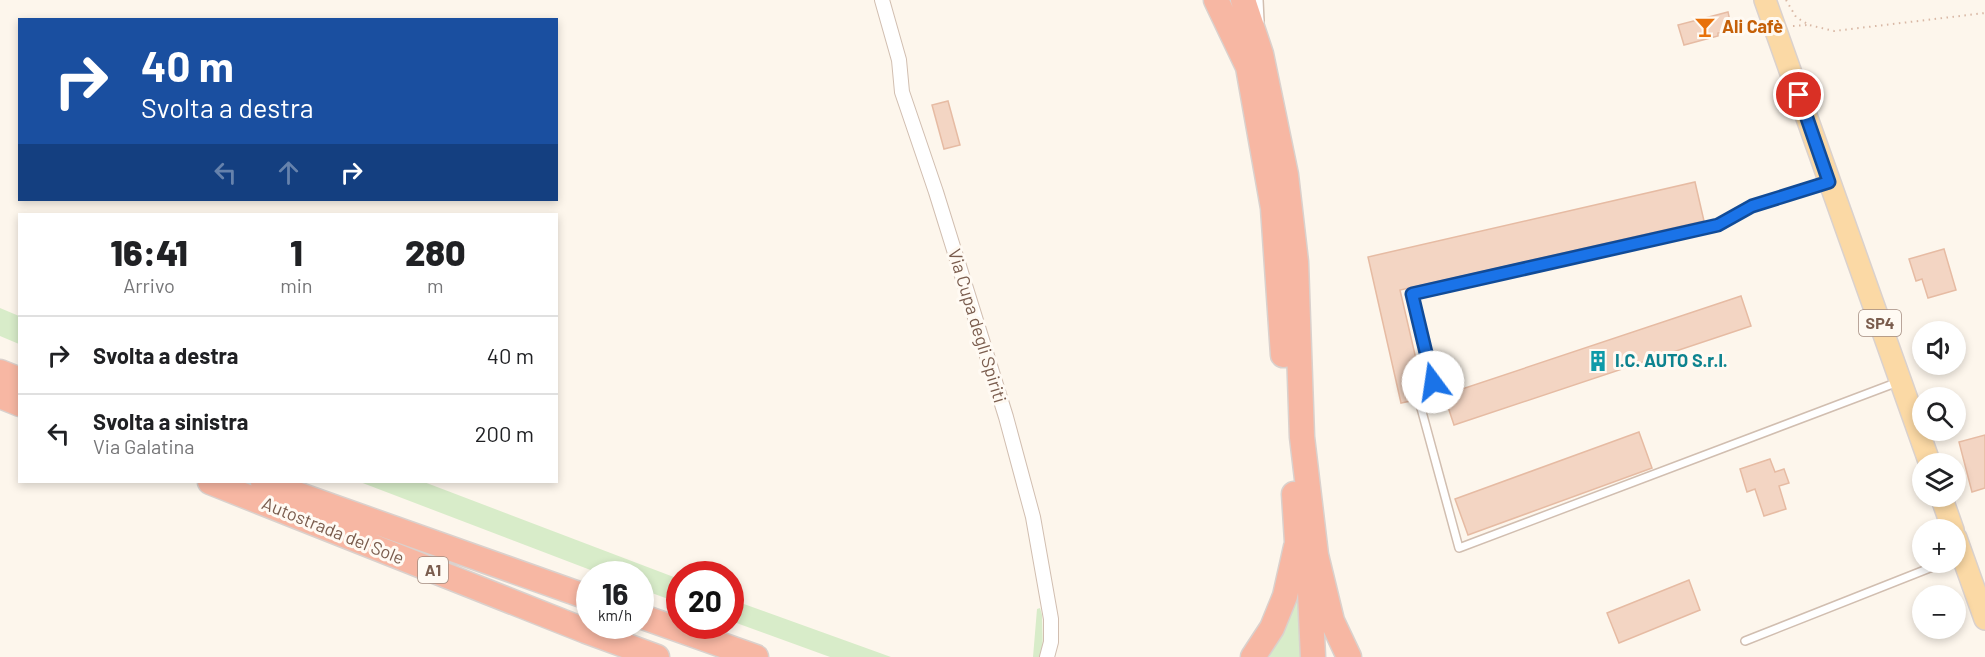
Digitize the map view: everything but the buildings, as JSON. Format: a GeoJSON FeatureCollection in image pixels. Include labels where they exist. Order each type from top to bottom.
{"type":"FeatureCollection","features":[{"type":"Feature","properties":{"kind":"highway"},"geometry":{"type":"LineString","coordinates":[[1216,0],[1248,67],[1273,208],[1297,542],[1309,592]]}},
{"type":"Feature","properties":{"kind":"highway"},"geometry":{"type":"LineString","coordinates":[[1243,0],[1261,54],[1286,175],[1296,262],[1302,437],[1316,555],[1332,621],[1349,657]]}},
{"type":"Feature","properties":{"kind":"highway"},"geometry":{"type":"LineString","coordinates":[[0,372],[18,379]]}},
{"type":"Feature","properties":{"kind":"highway"},"geometry":{"type":"LineString","coordinates":[[0,396],[18,403]]}},
{"type":"Feature","properties":{"kind":"highway","name":"Autostrada del Sole"},"geometry":{"type":"LineString","coordinates":[[213,483],[657,657]]}},
{"type":"Feature","properties":{"kind":"highway","name":"Autostrada del Sole"},"geometry":{"type":"LineString","coordinates":[[266,483],[576,593]]}},
{"type":"Feature","properties":{"kind":"highway"},"geometry":{"type":"LineString","coordinates":[[1309,490],[1309,592],[1313,657]]}},
{"type":"Feature","properties":{"kind":"highway"},"geometry":{"type":"LineString","coordinates":[[1253,657],[1272,628],[1285,596],[1297,542]]}},
{"type":"Feature","properties":{"kind":"highway"},"geometry":{"type":"LineString","coordinates":[[654,621],[756,657]]}},
{"type":"Feature","properties":{"kind":"main road","name":"SP4"},"geometry":{"type":"LineString","coordinates":[[1765,0],[1926,453]]}},
{"type":"Feature","properties":{"kind":"main road"},"geometry":{"type":"LineString","coordinates":[[1964,573],[1985,619]]}},
{"type":"Feature","properties":{"kind":"street","name":"Via Cupa degli Spiriti"},"geometry":{"type":"LineString","coordinates":[[882,0],[899,60],[902,92],[936,192],[1006,417],[1034,517],[1050,619],[1052,642],[1047,657]]}},
{"type":"Feature","properties":{"kind":"lane"},"geometry":{"type":"LineString","coordinates":[[1259,0],[1261,54]]}},
{"type":"Feature","properties":{"kind":"lane"},"geometry":{"type":"LineString","coordinates":[[1829,182],[1752,206],[1718,225],[1412,294],[1438,404],[1421,408],[1459,549],[1900,381]]}},
{"type":"Feature","properties":{"kind":"lane"},"geometry":{"type":"LineString","coordinates":[[1745,641],[1912,572]]}},
{"type":"Feature","properties":{"kind":"path"},"geometry":{"type":"LineString","coordinates":[[1786,0],[1796,17],[1809,25],[1834,31],[1985,13]]}},
{"type":"Feature","properties":{"kind":"green space"},"geometry":{"type":"Polygon","coordinates":[[[0,308],[18,316],[18,344],[0,336],[0,308]]]}},
{"type":"Feature","properties":{"kind":"green space"},"geometry":{"type":"Polygon","coordinates":[[[363,483],[427,483],[632,561],[576,561],[576,564],[363,483]]]}},
{"type":"Feature","properties":{"kind":"green space"},"geometry":{"type":"Polygon","coordinates":[[[654,569],[666,574],[666,598],[654,594],[654,569]]]}},
{"type":"Feature","properties":{"kind":"green space"},"geometry":{"type":"Polygon","coordinates":[[[1298,592],[1304,657],[1269,657],[1288,618],[1298,592]]]}},
{"type":"Feature","properties":{"kind":"green space"},"geometry":{"type":"Polygon","coordinates":[[[744,604],[891,657],[830,657],[744,626],[744,604]]]}},
{"type":"Feature","properties":{"kind":"green space"},"geometry":{"type":"Polygon","coordinates":[[[1040,608],[1043,654],[1042,657],[1033,657],[1037,609],[1040,608]]]}},
{"type":"Feature","properties":{"kind":"place","name":"Ali Cafè"},"geometry":{"type":"Point","coordinates":[1705,27]}},
{"type":"Feature","properties":{"kind":"place","name":"I.C. AUTO S.r.l."},"geometry":{"type":"Point","coordinates":[1598,361]}},
{"type":"Feature","properties":{"kind":"route"},"geometry":{"type":"LineString","coordinates":[[1433,382],[1412,294],[1718,225],[1752,206],[1829,182],[1799,95]]}}]}
